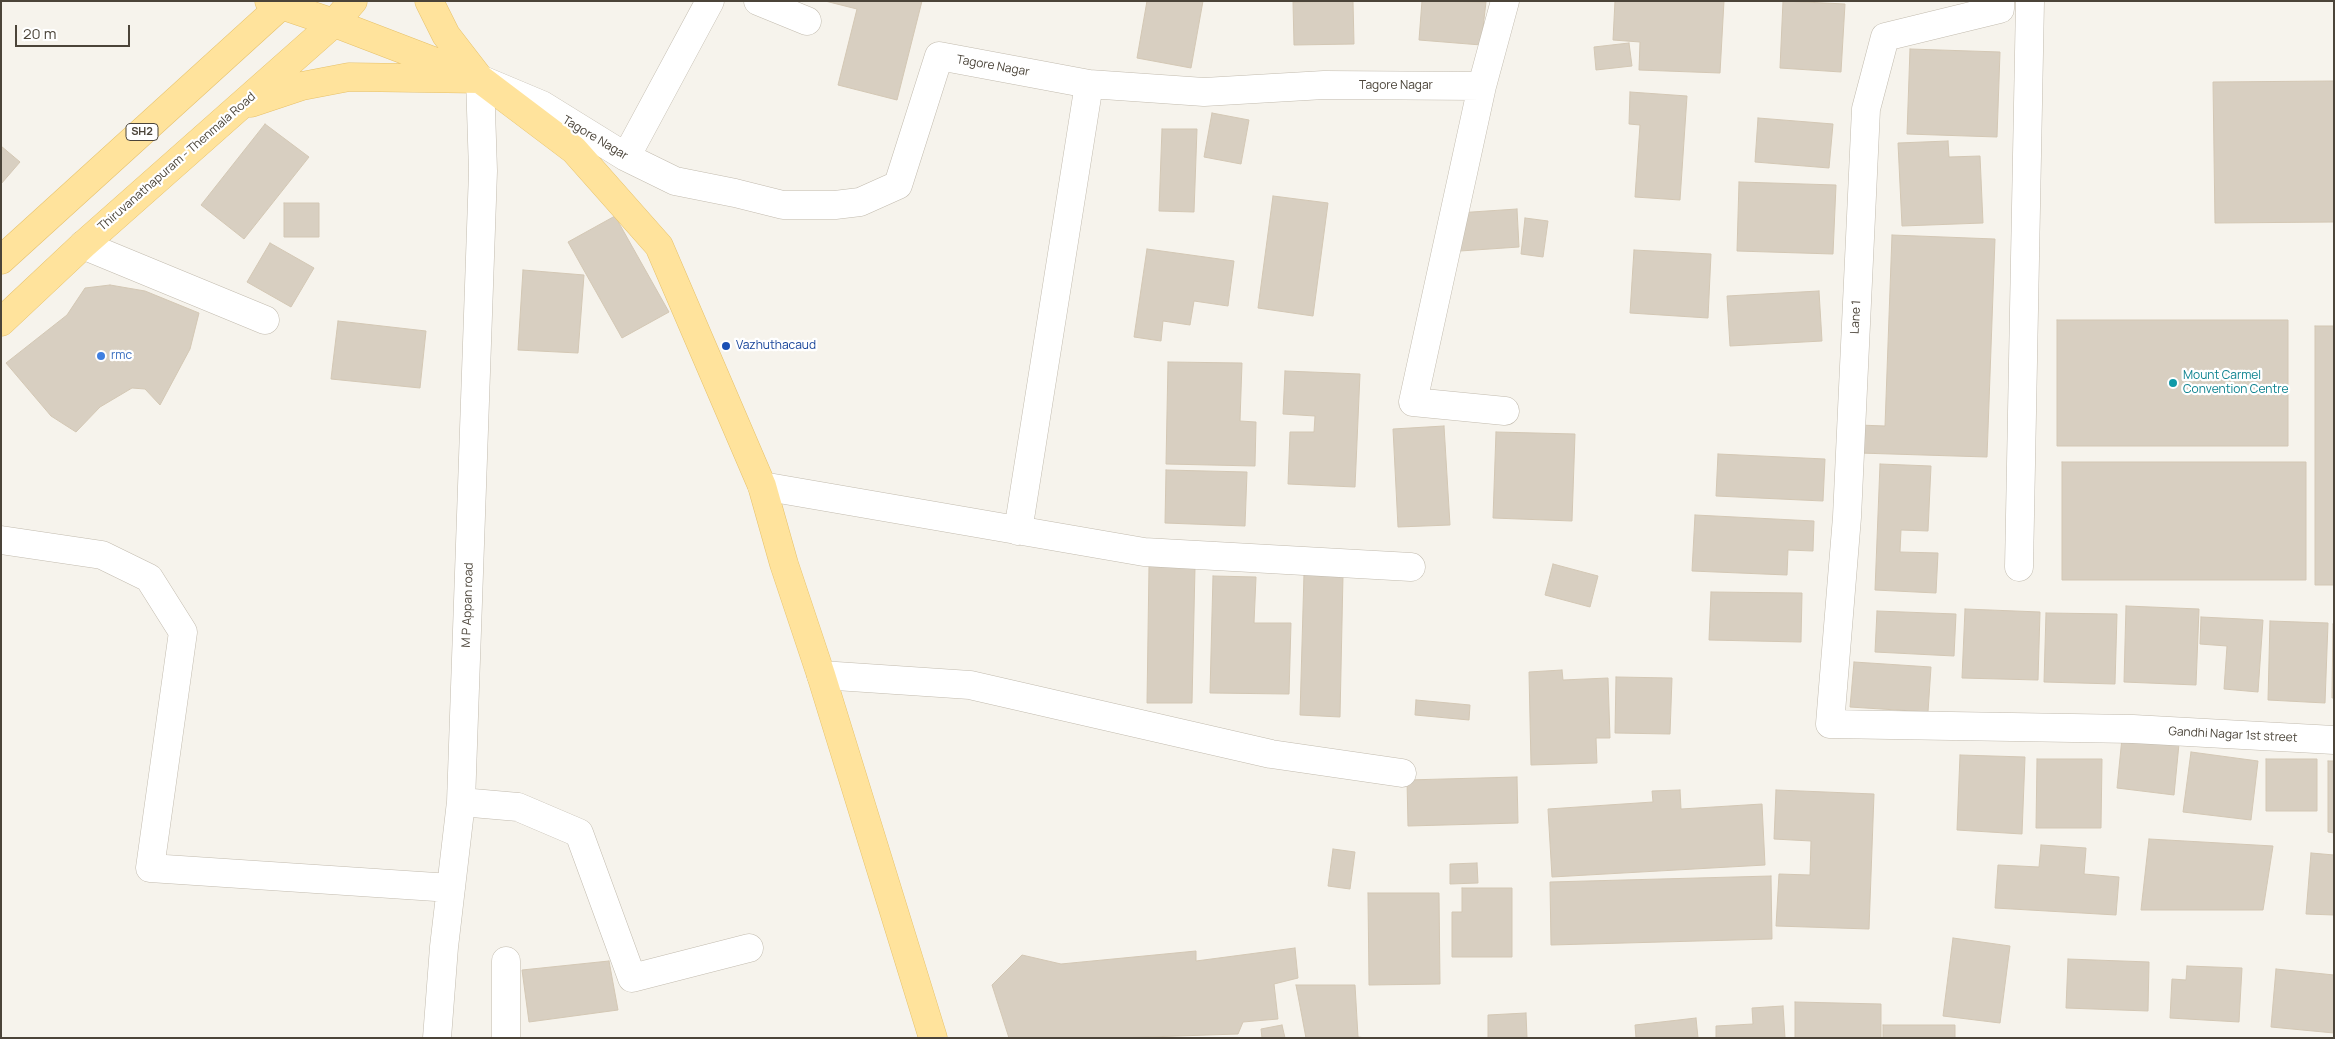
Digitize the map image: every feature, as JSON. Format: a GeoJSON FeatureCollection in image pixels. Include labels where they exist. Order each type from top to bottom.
{"type":"FeatureCollection","features":[{"type":"Feature","properties":{"kind":"main road","name":"Thiruvanathapuram - Thenmala Road"},"geometry":{"type":"LineString","coordinates":[[1,322],[83,245],[334,23],[353,1]]}},
{"type":"Feature","properties":{"kind":"main road"},"geometry":{"type":"LineString","coordinates":[[429,1],[446,35],[480,79],[574,150],[659,246],[762,486],[784,564],[821,675],[933,1038]]}},
{"type":"Feature","properties":{"kind":"main road"},"geometry":{"type":"LineString","coordinates":[[279,2],[480,79]]}},
{"type":"Feature","properties":{"kind":"main road","name":"SH2"},"geometry":{"type":"LineString","coordinates":[[1,260],[279,2]]}},
{"type":"Feature","properties":{"kind":"main road"},"geometry":{"type":"LineString","coordinates":[[240,107],[302,86],[349,77],[480,79]]}},
{"type":"Feature","properties":{"kind":"street"},"geometry":{"type":"LineString","coordinates":[[626,157],[710,1]]}},
{"type":"Feature","properties":{"kind":"street"},"geometry":{"type":"LineString","coordinates":[[758,1],[807,21]]}},
{"type":"Feature","properties":{"kind":"street"},"geometry":{"type":"LineString","coordinates":[[1505,1],[1482,86],[1413,402],[1505,411]]}},
{"type":"Feature","properties":{"kind":"street","name":"Lane 1"},"geometry":{"type":"LineString","coordinates":[[1830,724],[1847,517],[1866,109],[1885,37],[2000,9],[2000,1]]}},
{"type":"Feature","properties":{"kind":"street"},"geometry":{"type":"LineString","coordinates":[[2019,567],[2030,1]]}},
{"type":"Feature","properties":{"kind":"street","name":"Tagore Nagar"},"geometry":{"type":"LineString","coordinates":[[480,79],[542,105],[626,157],[675,181],[735,193],[783,206],[835,206],[860,202],[898,185],[940,56],[1089,84],[1204,92],[1324,86],[1482,86]]}},
{"type":"Feature","properties":{"kind":"street","name":"M P Appan road"},"geometry":{"type":"LineString","coordinates":[[437,1038],[461,802],[483,171],[480,79]]}},
{"type":"Feature","properties":{"kind":"street"},"geometry":{"type":"LineString","coordinates":[[1018,531],[1089,84]]}},
{"type":"Feature","properties":{"kind":"street"},"geometry":{"type":"LineString","coordinates":[[83,245],[265,320]]}},
{"type":"Feature","properties":{"kind":"street"},"geometry":{"type":"LineString","coordinates":[[762,486],[1144,552],[1411,567]]}},
{"type":"Feature","properties":{"kind":"street"},"geometry":{"type":"LineString","coordinates":[[1,540],[102,555],[149,578],[183,632],[150,868],[451,888]]}},
{"type":"Feature","properties":{"kind":"street"},"geometry":{"type":"LineString","coordinates":[[821,675],[970,685],[1271,754],[1402,773]]}},
{"type":"Feature","properties":{"kind":"street","name":"Gandhi Nagar 1st street"},"geometry":{"type":"LineString","coordinates":[[1830,724],[2133,729],[2334,740]]}},
{"type":"Feature","properties":{"kind":"street"},"geometry":{"type":"LineString","coordinates":[[461,802],[518,808],[579,833],[632,978],[748,948]]}},
{"type":"Feature","properties":{"kind":"street"},"geometry":{"type":"LineString","coordinates":[[506,960],[506,1038]]}},
{"type":"Feature","properties":{"kind":"building"},"geometry":{"type":"Polygon","coordinates":[[[825,1],[922,1],[897,100],[838,85],[857,9],[825,1]]]}},
{"type":"Feature","properties":{"kind":"building"},"geometry":{"type":"Polygon","coordinates":[[[1147,1],[1203,1],[1191,68],[1137,58],[1147,1]]]}},
{"type":"Feature","properties":{"kind":"building"},"geometry":{"type":"Polygon","coordinates":[[[1353,1],[1354,44],[1294,45],[1293,2],[1353,1]]]}},
{"type":"Feature","properties":{"kind":"building"},"geometry":{"type":"Polygon","coordinates":[[[1422,1],[1486,2],[1481,45],[1419,40],[1422,1]]]}},
{"type":"Feature","properties":{"kind":"building"},"geometry":{"type":"Polygon","coordinates":[[[1615,1],[1724,1],[1720,73],[1639,70],[1640,42],[1613,40],[1615,1]]]}},
{"type":"Feature","properties":{"kind":"building"},"geometry":{"type":"Polygon","coordinates":[[[1783,1],[1845,4],[1841,72],[1780,68],[1783,1]]]}},
{"type":"Feature","properties":{"kind":"building"},"geometry":{"type":"Polygon","coordinates":[[[1629,43],[1632,66],[1596,70],[1594,47],[1629,43]]]}},
{"type":"Feature","properties":{"kind":"building"},"geometry":{"type":"Polygon","coordinates":[[[1910,49],[2000,52],[1997,137],[1907,134],[1910,49]]]}},
{"type":"Feature","properties":{"kind":"building"},"geometry":{"type":"Polygon","coordinates":[[[2334,81],[2334,222],[2215,223],[2213,82],[2334,81]]]}},
{"type":"Feature","properties":{"kind":"building"},"geometry":{"type":"Polygon","coordinates":[[[1630,92],[1687,96],[1680,200],[1635,197],[1640,125],[1629,124],[1630,92]]]}},
{"type":"Feature","properties":{"kind":"building"},"geometry":{"type":"Polygon","coordinates":[[[1212,113],[1249,120],[1241,164],[1204,157],[1212,113]]]}},
{"type":"Feature","properties":{"kind":"building"},"geometry":{"type":"Polygon","coordinates":[[[1758,118],[1833,124],[1829,168],[1755,162],[1758,118]]]}},
{"type":"Feature","properties":{"kind":"building"},"geometry":{"type":"Polygon","coordinates":[[[265,124],[309,157],[244,239],[201,205],[265,124]]]}},
{"type":"Feature","properties":{"kind":"building"},"geometry":{"type":"Polygon","coordinates":[[[1162,129],[1197,129],[1194,212],[1159,211],[1162,129]]]}},
{"type":"Feature","properties":{"kind":"building"},"geometry":{"type":"Polygon","coordinates":[[[1948,141],[1949,157],[1980,156],[1983,223],[1902,226],[1898,143],[1948,141]]]}},
{"type":"Feature","properties":{"kind":"building"},"geometry":{"type":"Polygon","coordinates":[[[1,146],[20,162],[1,184],[1,146]]]}},
{"type":"Feature","properties":{"kind":"building"},"geometry":{"type":"Polygon","coordinates":[[[1739,182],[1836,185],[1833,254],[1737,251],[1739,182]]]}},
{"type":"Feature","properties":{"kind":"building"},"geometry":{"type":"Polygon","coordinates":[[[1273,196],[1328,203],[1313,316],[1258,308],[1273,196]]]}},
{"type":"Feature","properties":{"kind":"building"},"geometry":{"type":"Polygon","coordinates":[[[284,203],[319,203],[319,237],[284,237],[284,203]]]}},
{"type":"Feature","properties":{"kind":"building"},"geometry":{"type":"Polygon","coordinates":[[[1517,209],[1519,247],[1460,251],[1457,213],[1517,209]]]}},
{"type":"Feature","properties":{"kind":"building"},"geometry":{"type":"Polygon","coordinates":[[[615,216],[669,312],[622,338],[568,242],[615,216]]]}},
{"type":"Feature","properties":{"kind":"building"},"geometry":{"type":"Polygon","coordinates":[[[1525,218],[1548,221],[1543,257],[1521,254],[1525,218]]]}},
{"type":"Feature","properties":{"kind":"building"},"geometry":{"type":"Polygon","coordinates":[[[1892,235],[1995,239],[1987,457],[1859,453],[1859,425],[1885,426],[1892,235]]]}},
{"type":"Feature","properties":{"kind":"building"},"geometry":{"type":"Polygon","coordinates":[[[270,243],[314,268],[291,307],[247,282],[270,243]]]}},
{"type":"Feature","properties":{"kind":"building"},"geometry":{"type":"Polygon","coordinates":[[[1147,249],[1234,261],[1228,306],[1194,301],[1190,325],[1163,321],[1161,341],[1134,337],[1147,249]]]}},
{"type":"Feature","properties":{"kind":"building"},"geometry":{"type":"Polygon","coordinates":[[[1634,250],[1711,254],[1708,318],[1630,313],[1634,250]]]}},
{"type":"Feature","properties":{"kind":"building"},"geometry":{"type":"Polygon","coordinates":[[[523,270],[584,275],[578,353],[518,350],[523,270]]]}},
{"type":"Feature","properties":{"kind":"building","name":"rmc"},"geometry":{"type":"Polygon","coordinates":[[[110,285],[145,291],[199,313],[190,349],[160,405],[145,389],[132,388],[100,407],[76,432],[51,416],[6,363],[67,315],[85,288],[110,285]]]}},
{"type":"Feature","properties":{"kind":"building"},"geometry":{"type":"Polygon","coordinates":[[[1819,291],[1822,341],[1730,346],[1727,296],[1819,291]]]}},
{"type":"Feature","properties":{"kind":"building","name":"Mount Carmel Convention Centre"},"geometry":{"type":"Polygon","coordinates":[[[2057,320],[2288,320],[2288,446],[2057,446],[2057,320]]]}},
{"type":"Feature","properties":{"kind":"building"},"geometry":{"type":"Polygon","coordinates":[[[338,321],[426,331],[420,388],[331,379],[338,321]]]}},
{"type":"Feature","properties":{"kind":"building"},"geometry":{"type":"Polygon","coordinates":[[[2315,326],[2334,326],[2334,585],[2315,585],[2315,326]]]}},
{"type":"Feature","properties":{"kind":"building"},"geometry":{"type":"Polygon","coordinates":[[[1168,362],[1242,363],[1240,421],[1256,422],[1255,466],[1166,464],[1168,362]]]}},
{"type":"Feature","properties":{"kind":"building"},"geometry":{"type":"Polygon","coordinates":[[[1285,371],[1360,374],[1355,487],[1288,484],[1290,432],[1314,432],[1315,416],[1283,414],[1285,371]]]}},
{"type":"Feature","properties":{"kind":"building"},"geometry":{"type":"Polygon","coordinates":[[[1444,426],[1450,525],[1398,527],[1393,429],[1444,426]]]}},
{"type":"Feature","properties":{"kind":"building"},"geometry":{"type":"Polygon","coordinates":[[[1496,432],[1575,434],[1572,521],[1493,518],[1496,432]]]}},
{"type":"Feature","properties":{"kind":"building"},"geometry":{"type":"Polygon","coordinates":[[[1718,454],[1825,459],[1823,501],[1716,496],[1718,454]]]}},
{"type":"Feature","properties":{"kind":"building"},"geometry":{"type":"Polygon","coordinates":[[[2062,462],[2306,462],[2306,580],[2062,580],[2062,462]]]}},
{"type":"Feature","properties":{"kind":"building"},"geometry":{"type":"Polygon","coordinates":[[[1880,464],[1931,466],[1928,531],[1901,530],[1900,552],[1938,553],[1936,593],[1875,590],[1880,464]]]}},
{"type":"Feature","properties":{"kind":"building"},"geometry":{"type":"Polygon","coordinates":[[[1166,470],[1247,472],[1245,526],[1165,523],[1166,470]]]}},
{"type":"Feature","properties":{"kind":"building"},"geometry":{"type":"Polygon","coordinates":[[[1695,515],[1814,521],[1813,551],[1788,550],[1787,575],[1692,571],[1695,515]]]}},
{"type":"Feature","properties":{"kind":"building"},"geometry":{"type":"Polygon","coordinates":[[[1553,564],[1598,576],[1590,607],[1545,595],[1553,564]]]}},
{"type":"Feature","properties":{"kind":"building"},"geometry":{"type":"Polygon","coordinates":[[[1149,566],[1195,567],[1192,703],[1147,703],[1149,566]]]}},
{"type":"Feature","properties":{"kind":"building"},"geometry":{"type":"Polygon","coordinates":[[[1304,574],[1343,575],[1340,717],[1300,715],[1304,574]]]}},
{"type":"Feature","properties":{"kind":"building"},"geometry":{"type":"Polygon","coordinates":[[[1213,576],[1256,577],[1254,623],[1291,623],[1289,694],[1210,693],[1213,576]]]}},
{"type":"Feature","properties":{"kind":"building"},"geometry":{"type":"Polygon","coordinates":[[[1711,592],[1802,593],[1801,642],[1709,640],[1711,592]]]}},
{"type":"Feature","properties":{"kind":"building"},"geometry":{"type":"Polygon","coordinates":[[[2126,606],[2199,609],[2196,685],[2124,682],[2126,606]]]}},
{"type":"Feature","properties":{"kind":"building"},"geometry":{"type":"Polygon","coordinates":[[[1965,609],[2040,612],[2038,680],[1962,678],[1965,609]]]}},
{"type":"Feature","properties":{"kind":"building"},"geometry":{"type":"Polygon","coordinates":[[[1877,611],[1956,614],[1954,656],[1875,652],[1877,611]]]}},
{"type":"Feature","properties":{"kind":"building"},"geometry":{"type":"Polygon","coordinates":[[[2046,613],[2117,614],[2115,684],[2044,682],[2046,613]]]}},
{"type":"Feature","properties":{"kind":"building"},"geometry":{"type":"Polygon","coordinates":[[[2201,617],[2263,620],[2258,692],[2224,689],[2227,646],[2200,644],[2201,617]]]}},
{"type":"Feature","properties":{"kind":"building"},"geometry":{"type":"Polygon","coordinates":[[[2270,621],[2328,623],[2325,703],[2268,700],[2270,621]]]}},
{"type":"Feature","properties":{"kind":"building"},"geometry":{"type":"Polygon","coordinates":[[[2333,624],[2334,698],[2332,698],[2333,624]]]}},
{"type":"Feature","properties":{"kind":"building"},"geometry":{"type":"Polygon","coordinates":[[[1854,662],[1931,667],[1928,712],[1850,707],[1854,662]]]}},
{"type":"Feature","properties":{"kind":"building"},"geometry":{"type":"Polygon","coordinates":[[[1562,670],[1563,680],[1608,678],[1610,738],[1596,738],[1597,763],[1531,765],[1529,672],[1562,670]]]}},
{"type":"Feature","properties":{"kind":"building"},"geometry":{"type":"Polygon","coordinates":[[[1616,677],[1672,678],[1670,734],[1615,733],[1616,677]]]}},
{"type":"Feature","properties":{"kind":"building"},"geometry":{"type":"Polygon","coordinates":[[[1416,700],[1470,705],[1469,720],[1415,715],[1416,700]]]}},
{"type":"Feature","properties":{"kind":"building"},"geometry":{"type":"Polygon","coordinates":[[[2122,738],[2179,744],[2174,795],[2117,788],[2122,738]]]}},
{"type":"Feature","properties":{"kind":"building"},"geometry":{"type":"Polygon","coordinates":[[[2191,752],[2258,761],[2251,820],[2183,812],[2191,752]]]}},
{"type":"Feature","properties":{"kind":"building"},"geometry":{"type":"Polygon","coordinates":[[[1960,755],[2025,757],[2022,834],[1957,830],[1960,755]]]}},
{"type":"Feature","properties":{"kind":"building"},"geometry":{"type":"Polygon","coordinates":[[[2037,759],[2102,759],[2101,828],[2036,828],[2037,759]]]}},
{"type":"Feature","properties":{"kind":"building"},"geometry":{"type":"Polygon","coordinates":[[[2266,759],[2317,759],[2317,811],[2266,811],[2266,759]]]}},
{"type":"Feature","properties":{"kind":"building"},"geometry":{"type":"Polygon","coordinates":[[[2328,761],[2334,761],[2334,833],[2328,832],[2328,761]]]}},
{"type":"Feature","properties":{"kind":"building"},"geometry":{"type":"Polygon","coordinates":[[[1517,777],[1518,823],[1408,826],[1407,780],[1517,777]]]}},
{"type":"Feature","properties":{"kind":"building"},"geometry":{"type":"Polygon","coordinates":[[[1680,790],[1681,809],[1762,804],[1765,865],[1552,877],[1548,809],[1653,802],[1652,791],[1680,790]]]}},
{"type":"Feature","properties":{"kind":"building"},"geometry":{"type":"Polygon","coordinates":[[[1776,790],[1874,794],[1869,929],[1776,926],[1779,874],[1810,875],[1811,841],[1774,839],[1776,790]]]}},
{"type":"Feature","properties":{"kind":"building"},"geometry":{"type":"Polygon","coordinates":[[[2149,839],[2273,846],[2263,910],[2141,910],[2149,839]]]}},
{"type":"Feature","properties":{"kind":"building"},"geometry":{"type":"Polygon","coordinates":[[[2041,845],[2086,848],[2084,874],[2119,877],[2116,915],[1995,908],[1998,865],[2039,867],[2041,845]]]}},
{"type":"Feature","properties":{"kind":"building"},"geometry":{"type":"Polygon","coordinates":[[[1333,849],[1355,852],[1350,889],[1328,886],[1333,849]]]}},
{"type":"Feature","properties":{"kind":"building"},"geometry":{"type":"Polygon","coordinates":[[[2311,853],[2334,855],[2334,915],[2306,914],[2311,853]]]}},
{"type":"Feature","properties":{"kind":"building"},"geometry":{"type":"Polygon","coordinates":[[[1477,863],[1478,883],[1450,884],[1450,864],[1477,863]]]}},
{"type":"Feature","properties":{"kind":"building"},"geometry":{"type":"Polygon","coordinates":[[[1771,876],[1772,939],[1551,945],[1550,882],[1771,876]]]}},
{"type":"Feature","properties":{"kind":"building"},"geometry":{"type":"Polygon","coordinates":[[[1462,888],[1512,888],[1512,957],[1452,957],[1452,912],[1462,912],[1462,888]]]}},
{"type":"Feature","properties":{"kind":"building"},"geometry":{"type":"Polygon","coordinates":[[[1368,893],[1439,893],[1440,984],[1369,985],[1368,893]]]}},
{"type":"Feature","properties":{"kind":"building"},"geometry":{"type":"Polygon","coordinates":[[[1953,938],[2010,946],[2000,1023],[1943,1016],[1953,938]]]}},
{"type":"Feature","properties":{"kind":"building"},"geometry":{"type":"Polygon","coordinates":[[[1295,948],[1298,978],[1274,984],[1278,1019],[1243,1022],[1238,1034],[1118,1038],[1009,1038],[992,985],[1022,955],[1061,964],[1196,951],[1196,961],[1295,948]]]}},
{"type":"Feature","properties":{"kind":"building"},"geometry":{"type":"Polygon","coordinates":[[[2068,959],[2149,962],[2148,1011],[2066,1008],[2068,959]]]}},
{"type":"Feature","properties":{"kind":"building"},"geometry":{"type":"Polygon","coordinates":[[[609,961],[618,1010],[529,1022],[522,970],[609,961]]]}},
{"type":"Feature","properties":{"kind":"building"},"geometry":{"type":"Polygon","coordinates":[[[2187,966],[2242,968],[2239,1022],[2170,1018],[2172,979],[2186,980],[2187,966]]]}},
{"type":"Feature","properties":{"kind":"building"},"geometry":{"type":"Polygon","coordinates":[[[2276,969],[2334,975],[2334,1033],[2271,1027],[2276,969]]]}},
{"type":"Feature","properties":{"kind":"building"},"geometry":{"type":"Polygon","coordinates":[[[1296,985],[1355,985],[1358,1037],[1366,1038],[1306,1038],[1296,985]]]}},
{"type":"Feature","properties":{"kind":"building"},"geometry":{"type":"Polygon","coordinates":[[[1795,1002],[1881,1004],[1881,1038],[1795,1038],[1795,1002]]]}},
{"type":"Feature","properties":{"kind":"building"},"geometry":{"type":"Polygon","coordinates":[[[1783,1006],[1785,1038],[1716,1038],[1716,1026],[1753,1024],[1752,1008],[1783,1006]]]}},
{"type":"Feature","properties":{"kind":"building"},"geometry":{"type":"Polygon","coordinates":[[[1526,1013],[1527,1038],[1488,1038],[1488,1015],[1526,1013]]]}},
{"type":"Feature","properties":{"kind":"building"},"geometry":{"type":"Polygon","coordinates":[[[1696,1018],[1698,1038],[1636,1038],[1635,1025],[1696,1018]]]}},
{"type":"Feature","properties":{"kind":"building"},"geometry":{"type":"Polygon","coordinates":[[[1282,1025],[1285,1038],[1262,1038],[1261,1029],[1282,1025]]]}},
{"type":"Feature","properties":{"kind":"building"},"geometry":{"type":"Polygon","coordinates":[[[1883,1025],[1955,1025],[1955,1038],[1883,1038],[1883,1025]]]}},
{"type":"Feature","properties":{"kind":"place","name":"Vazhuthacaud"},"geometry":{"type":"Point","coordinates":[726,346]}},
{"type":"Feature","properties":{"kind":"place","name":"rmc"},"geometry":{"type":"Point","coordinates":[101,356]}},
{"type":"Feature","properties":{"kind":"place","name":"Mount Carmel Convention Centre"},"geometry":{"type":"Point","coordinates":[2173,383]}}]}
